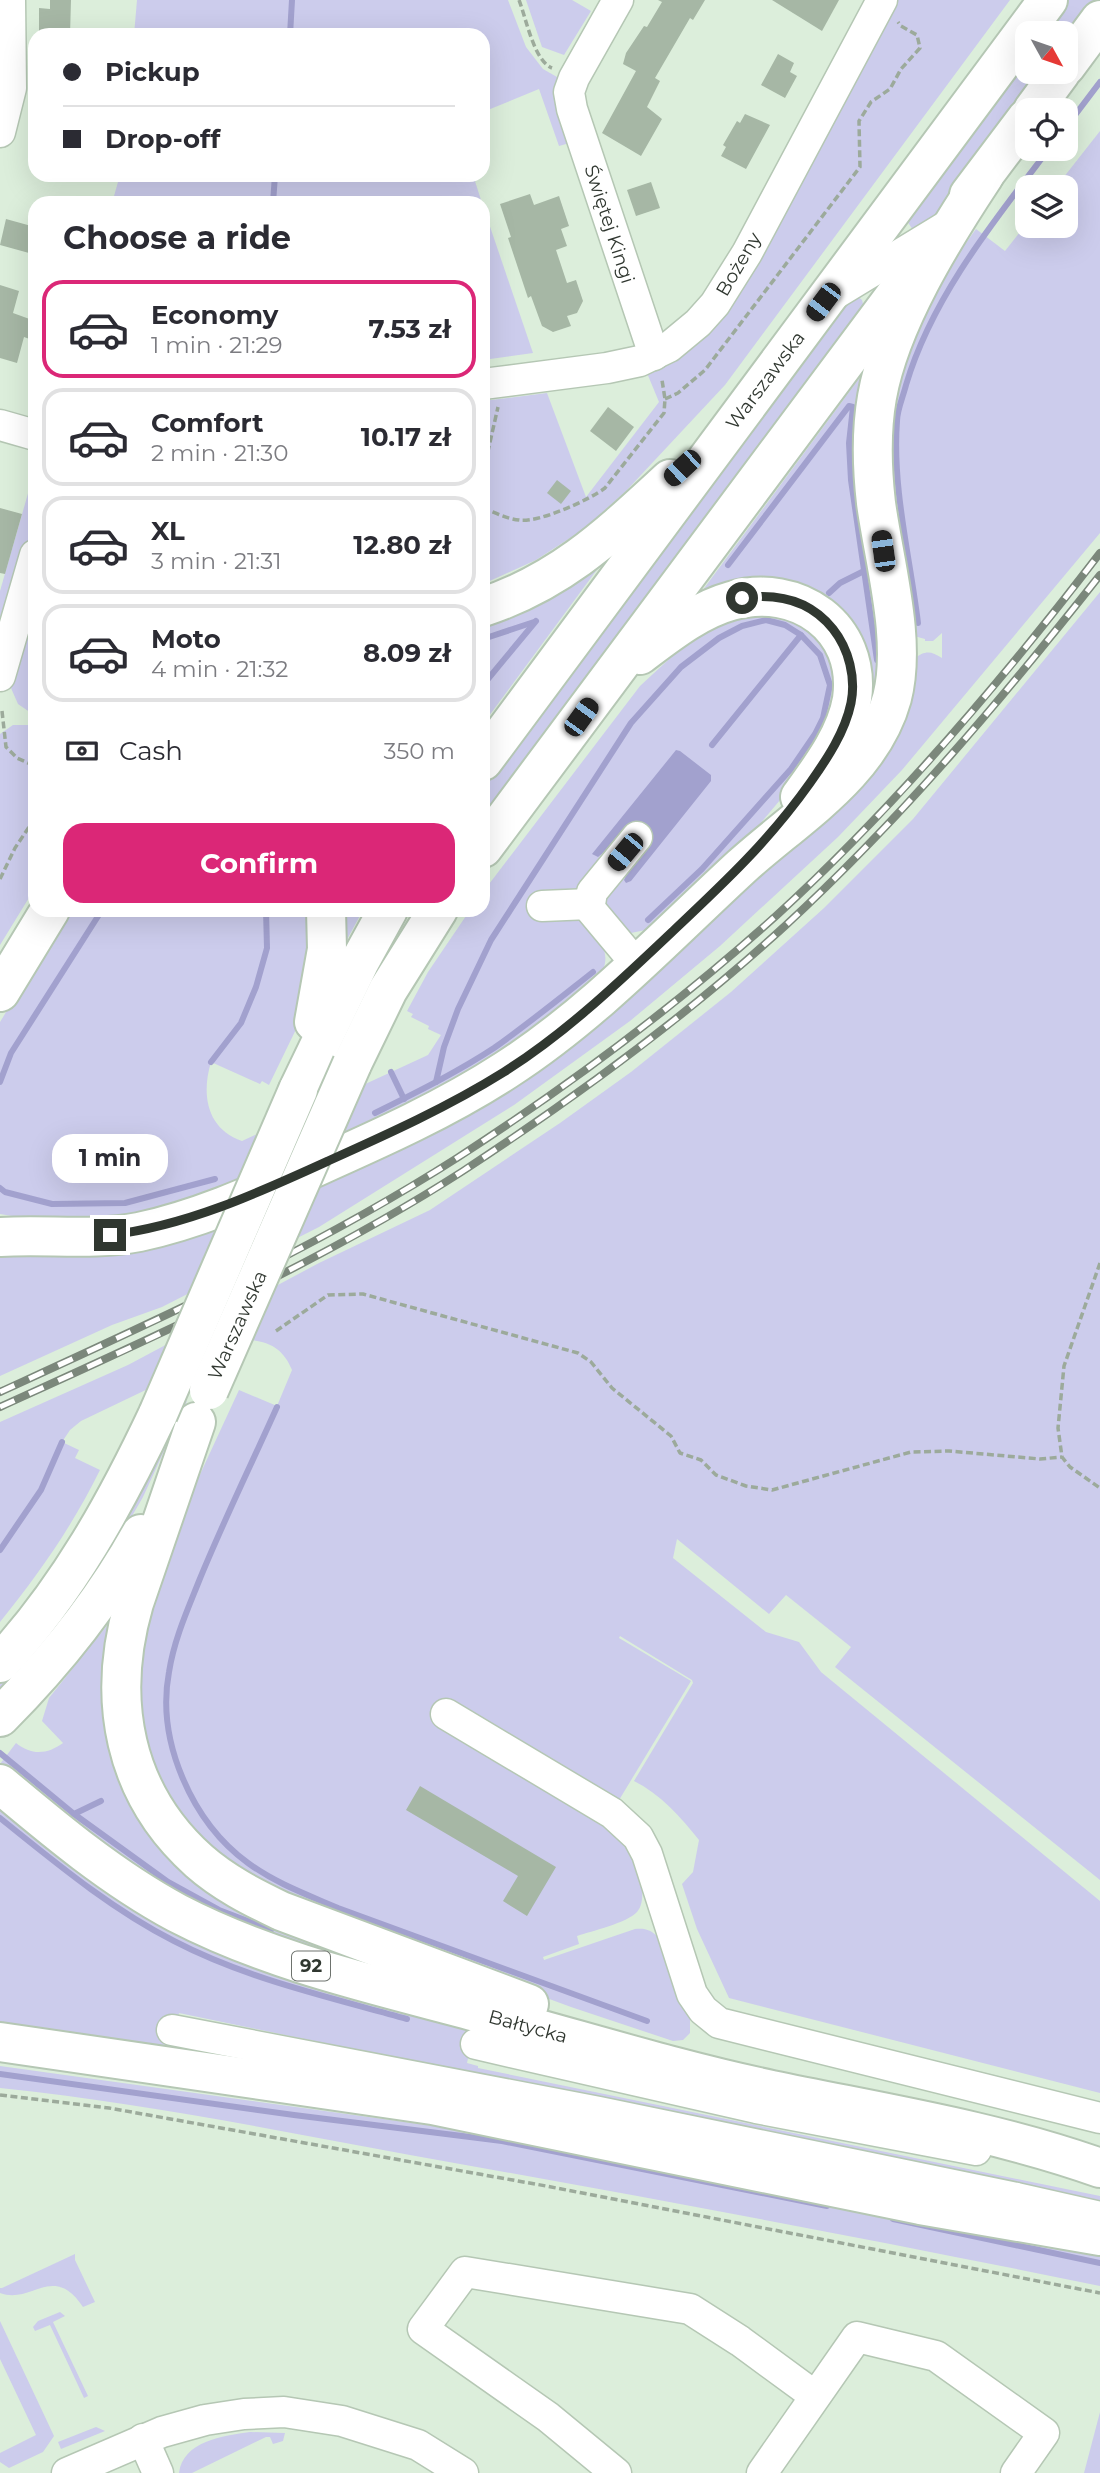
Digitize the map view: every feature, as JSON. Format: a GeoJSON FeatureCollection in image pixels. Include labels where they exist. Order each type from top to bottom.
{"type":"FeatureCollection","features":[{"type":"Feature","properties":{"kind":"main road","name":"Warszawska"},"geometry":{"type":"LineString","coordinates":[[490,752],[1048,0]]}},
{"type":"Feature","properties":{"kind":"main road"},"geometry":{"type":"LineString","coordinates":[[1078,50],[1100,20]]}},
{"type":"Feature","properties":{"kind":"main road"},"geometry":{"type":"LineString","coordinates":[[490,839],[1015,134]]}},
{"type":"Feature","properties":{"kind":"main road"},"geometry":{"type":"LineString","coordinates":[[7,1233],[79,1238],[139,1232],[187,1219],[279,1184],[423,1118],[505,1071],[565,1028],[637,965],[745,863],[846,776],[869,745],[887,712],[894,687],[897,647],[874,477],[873,430],[878,393],[896,335],[917,291],[960,212],[984,176]]}},
{"type":"Feature","properties":{"kind":"main road"},"geometry":{"type":"LineString","coordinates":[[490,604],[530,588],[596,547],[747,405]]}},
{"type":"Feature","properties":{"kind":"main road"},"geometry":{"type":"LineString","coordinates":[[595,697],[637,658],[670,633],[703,612],[731,601],[762,597],[793,600],[813,610],[832,627],[848,655],[852,677],[851,701],[844,724],[808,786],[745,863]]}},
{"type":"Feature","properties":{"kind":"main road"},"geometry":{"type":"LineString","coordinates":[[0,992],[46,917]]}},
{"type":"Feature","properties":{"kind":"main road"},"geometry":{"type":"LineString","coordinates":[[298,1090],[324,974],[326,917]]}},
{"type":"Feature","properties":{"kind":"main road","name":"Warszawska"},"geometry":{"type":"LineString","coordinates":[[0,1663],[52,1600],[87,1548],[124,1484],[158,1414],[298,1090],[384,917]]}},
{"type":"Feature","properties":{"kind":"main road","name":"Warszawska"},"geometry":{"type":"LineString","coordinates":[[0,1717],[51,1663],[115,1576],[165,1489],[352,1064],[388,990],[434,917]]}},
{"type":"Feature","properties":{"kind":"main road"},"geometry":{"type":"LineString","coordinates":[[203,1406],[134,1603],[127,1626],[120,1672],[120,1700],[129,1754],[150,1799],[173,1833],[198,1861],[249,1896],[281,1911],[570,2021],[662,2063]]}},
{"type":"Feature","properties":{"kind":"main road","name":"Bałtycka"},"geometry":{"type":"LineString","coordinates":[[0,1784],[104,1867],[157,1901],[259,1949],[333,1973],[662,2063],[772,2090],[982,2133],[1100,2168]]}},
{"type":"Feature","properties":{"kind":"main road"},"geometry":{"type":"LineString","coordinates":[[2,2042],[432,2105],[931,2207],[1100,2236]]}},
{"type":"Feature","properties":{"kind":"street"},"geometry":{"type":"LineString","coordinates":[[0,132],[11,88],[10,0]]}},
{"type":"Feature","properties":{"kind":"street"},"geometry":{"type":"LineString","coordinates":[[563,81],[574,78],[618,0]]}},
{"type":"Feature","properties":{"kind":"street","name":"Bożeny"},"geometry":{"type":"LineString","coordinates":[[492,383],[614,367],[654,355],[698,323],[729,283],[881,2]]}},
{"type":"Feature","properties":{"kind":"street","name":"Świętej Kingi"},"geometry":{"type":"LineString","coordinates":[[563,81],[654,355]]}},
{"type":"Feature","properties":{"kind":"street"},"geometry":{"type":"LineString","coordinates":[[868,331],[896,204]]}},
{"type":"Feature","properties":{"kind":"street"},"geometry":{"type":"LineString","coordinates":[[823,302],[945,227]]}},
{"type":"Feature","properties":{"kind":"street"},"geometry":{"type":"LineString","coordinates":[[0,425],[28,433]]}},
{"type":"Feature","properties":{"kind":"street"},"geometry":{"type":"LineString","coordinates":[[0,676],[28,579]]}},
{"type":"Feature","properties":{"kind":"street"},"geometry":{"type":"LineString","coordinates":[[637,837],[592,892],[590,904],[594,915],[637,965]]}},
{"type":"Feature","properties":{"kind":"street"},"geometry":{"type":"LineString","coordinates":[[542,906],[590,904]]}},
{"type":"Feature","properties":{"kind":"street"},"geometry":{"type":"LineString","coordinates":[[446,1714],[612,1813],[638,1837],[647,1854],[692,1994],[703,2010],[719,2023],[1100,2119]]}},
{"type":"Feature","properties":{"kind":"street"},"geometry":{"type":"LineString","coordinates":[[172,2030],[599,2112],[1017,2197],[1100,2217]]}},
{"type":"Feature","properties":{"kind":"street"},"geometry":{"type":"LineString","coordinates":[[476,2044],[756,2108],[1100,2174]]}},
{"type":"Feature","properties":{"kind":"street"},"geometry":{"type":"LineString","coordinates":[[259,2078],[478,2095],[599,2112]]}},
{"type":"Feature","properties":{"kind":"street"},"geometry":{"type":"LineString","coordinates":[[616,2473],[548,2417],[423,2329],[465,2272],[690,2309],[740,2341],[815,2396]]}},
{"type":"Feature","properties":{"kind":"street"},"geometry":{"type":"LineString","coordinates":[[762,2473],[857,2337],[936,2356],[1044,2433],[1016,2473]]}},
{"type":"Feature","properties":{"kind":"street"},"geometry":{"type":"LineString","coordinates":[[67,2473],[143,2440],[205,2420],[284,2412],[342,2421],[418,2445],[463,2473]]}},
{"type":"Feature","properties":{"kind":"street"},"geometry":{"type":"LineString","coordinates":[[143,2440],[158,2473]]}},
{"type":"Feature","properties":{"kind":"path"},"geometry":{"type":"LineString","coordinates":[[519,0],[539,56],[563,81]]}},
{"type":"Feature","properties":{"kind":"path"},"geometry":{"type":"LineString","coordinates":[[666,399],[678,393],[705,370],[860,167],[859,121],[871,102],[890,89],[901,69],[920,48],[917,35],[901,26],[894,14],[881,2]]}},
{"type":"Feature","properties":{"kind":"path"},"geometry":{"type":"LineString","coordinates":[[490,510],[520,521],[564,510],[605,488],[664,413],[666,399],[654,355]]}},
{"type":"Feature","properties":{"kind":"path"},"geometry":{"type":"LineString","coordinates":[[490,440],[502,395],[492,383]]}},
{"type":"Feature","properties":{"kind":"path"},"geometry":{"type":"LineString","coordinates":[[2,711],[6,747],[17,758],[28,763]]}},
{"type":"Feature","properties":{"kind":"path"},"geometry":{"type":"LineString","coordinates":[[0,879],[28,828]]}},
{"type":"Feature","properties":{"kind":"path"},"geometry":{"type":"LineString","coordinates":[[1100,1263],[1064,1366],[1058,1428],[1062,1457],[1070,1467],[1100,1488]]}},
{"type":"Feature","properties":{"kind":"path"},"geometry":{"type":"LineString","coordinates":[[276,1332],[328,1295],[363,1294],[578,1353],[591,1362],[612,1388],[671,1436],[680,1453],[701,1460],[716,1475],[746,1486],[772,1489],[911,1452],[949,1451],[1040,1459],[1062,1457]]}},
{"type":"Feature","properties":{"kind":"path"},"geometry":{"type":"LineString","coordinates":[[0,2095],[108,2108],[519,2182],[1100,2293]]}},
{"type":"Feature","properties":{"kind":"shaded area"},"geometry":{"type":"Polygon","coordinates":[[[137,0],[508,0],[526,47],[543,69],[557,77],[563,86],[573,142],[559,146],[539,89],[490,109],[490,28],[135,28],[137,0]]]}},
{"type":"Feature","properties":{"kind":"shaded area"},"geometry":{"type":"Polygon","coordinates":[[[526,0],[572,0],[591,11],[564,55],[542,47],[526,0]]]}},
{"type":"Feature","properties":{"kind":"shaded area"},"geometry":{"type":"Polygon","coordinates":[[[892,0],[1010,0],[725,385],[626,491],[584,529],[536,560],[490,581],[490,400],[547,393],[586,497],[659,402],[647,373],[678,352],[892,0]]]}},
{"type":"Feature","properties":{"kind":"shaded area"},"geometry":{"type":"Polygon","coordinates":[[[1067,0],[1095,0],[1078,23],[1051,21],[1067,0]]]}},
{"type":"Feature","properties":{"kind":"shaded area"},"geometry":{"type":"Polygon","coordinates":[[[1015,70],[1015,84],[1033,84],[1023,98],[1015,98],[1015,108],[927,227],[913,230],[907,221],[1015,70]]]}},
{"type":"Feature","properties":{"kind":"shaded area"},"geometry":{"type":"Polygon","coordinates":[[[1100,131],[1100,533],[902,770],[838,837],[720,946],[630,1021],[514,1105],[319,1227],[162,1307],[112,1325],[0,1376],[0,1253],[75,1254],[593,1023],[914,659],[928,652],[942,658],[942,633],[933,641],[914,636],[888,485],[896,373],[948,268],[976,229],[1005,251],[1015,238],[1078,238],[1078,175],[1065,175],[1100,131]]]}},
{"type":"Feature","properties":{"kind":"shaded area"},"geometry":{"type":"Polygon","coordinates":[[[118,182],[475,182],[480,196],[114,196],[118,182]]]}},
{"type":"Feature","properties":{"kind":"shaded area"},"geometry":{"type":"Polygon","coordinates":[[[490,227],[533,353],[490,359],[490,227]]]}},
{"type":"Feature","properties":{"kind":"shaded area"},"geometry":{"type":"Polygon","coordinates":[[[856,295],[862,300],[864,308],[490,813],[490,778],[502,760],[844,299],[856,295]]]}},
{"type":"Feature","properties":{"kind":"shaded area"},"geometry":{"type":"Polygon","coordinates":[[[872,361],[882,618],[876,711],[839,614],[691,606],[872,361]]]}},
{"type":"Feature","properties":{"kind":"shaded area"},"geometry":{"type":"Polygon","coordinates":[[[28,493],[28,553],[0,649],[0,591],[28,493]]]}},
{"type":"Feature","properties":{"kind":"shaded area"},"geometry":{"type":"Polygon","coordinates":[[[610,552],[490,715],[490,617],[610,552]]]}},
{"type":"Feature","properties":{"kind":"shaded area"},"geometry":{"type":"Polygon","coordinates":[[[1100,592],[1100,1880],[835,1667],[851,1647],[786,1595],[769,1614],[677,1539],[673,1558],[766,1632],[799,1642],[821,1672],[1100,1901],[1100,2093],[729,1998],[697,1929],[682,1884],[693,1872],[699,1840],[670,1807],[653,1792],[634,1781],[693,1683],[692,1680],[620,1636],[619,1638],[691,1681],[607,1820],[626,1840],[634,1856],[642,1887],[641,1906],[626,1920],[577,1936],[579,1944],[543,1957],[544,1960],[635,1929],[651,1931],[659,1938],[690,2014],[690,2033],[683,2040],[673,2041],[571,2007],[291,1904],[239,1877],[158,1794],[130,1685],[178,1522],[239,1390],[277,1406],[292,1370],[289,1363],[276,1348],[250,1340],[81,1421],[70,1430],[62,1442],[79,1450],[75,1458],[100,1470],[54,1549],[0,1622],[0,1422],[128,1365],[319,1263],[430,1210],[631,1072],[731,992],[824,908],[913,819],[1100,592]]]}},
{"type":"Feature","properties":{"kind":"shaded area"},"geometry":{"type":"Polygon","coordinates":[[[757,611],[810,627],[834,663],[834,711],[791,787],[759,825],[708,879],[650,929],[631,933],[580,916],[603,948],[603,970],[531,1033],[414,1104],[210,1192],[122,1217],[36,1220],[0,1214],[0,1022],[63,917],[315,917],[302,1017],[269,1085],[262,1081],[260,1084],[211,1062],[207,1087],[210,1109],[221,1128],[242,1141],[428,1055],[441,1035],[411,1017],[413,1014],[407,1011],[428,972],[465,917],[490,917],[490,883],[640,686],[680,649],[710,628],[757,611]]]}},
{"type":"Feature","properties":{"kind":"shaded area"},"geometry":{"type":"Polygon","coordinates":[[[28,629],[28,711],[18,704],[11,688],[28,629]]]}},
{"type":"Feature","properties":{"kind":"shaded area"},"geometry":{"type":"Polygon","coordinates":[[[13,725],[28,725],[28,899],[0,945],[0,734],[13,725]]]}},
{"type":"Feature","properties":{"kind":"shaded area"},"geometry":{"type":"Polygon","coordinates":[[[676,750],[711,775],[711,781],[631,881],[626,883],[624,880],[631,865],[628,833],[598,857],[592,854],[676,750]]]}},
{"type":"Feature","properties":{"kind":"shaded area"},"geometry":{"type":"Polygon","coordinates":[[[342,917],[359,917],[343,947],[342,917]]]}},
{"type":"Feature","properties":{"kind":"shaded area"},"geometry":{"type":"Polygon","coordinates":[[[187,1401],[143,1497],[93,1583],[0,1695],[0,1684],[28,1653],[177,1405],[187,1401]]]}},
{"type":"Feature","properties":{"kind":"shaded area"},"geometry":{"type":"Polygon","coordinates":[[[113,1618],[156,1833],[458,1989],[327,1954],[232,1921],[146,1877],[0,1764],[16,1743],[28,1750],[40,1752],[63,1743],[42,1721],[49,1698],[113,1618]]]}},
{"type":"Feature","properties":{"kind":"shaded area"},"geometry":{"type":"Polygon","coordinates":[[[0,1803],[35,1832],[485,2030],[474,2032],[467,2063],[478,2068],[1100,2196],[1100,2204],[179,2013],[171,2047],[168,2046],[167,2050],[0,2026],[0,1803]]]}},
{"type":"Feature","properties":{"kind":"shaded area"},"geometry":{"type":"Polygon","coordinates":[[[0,2066],[470,2131],[1071,2249],[1100,2255],[1100,2286],[756,2218],[257,2127],[103,2101],[0,2088],[0,2066]]]}},
{"type":"Feature","properties":{"kind":"shaded area"},"geometry":{"type":"Polygon","coordinates":[[[75,2254],[75,2260],[95,2302],[83,2307],[72,2294],[52,2286],[22,2294],[0,2293],[0,2288],[75,2254]]]}},
{"type":"Feature","properties":{"kind":"shaded area"},"geometry":{"type":"Polygon","coordinates":[[[60,2312],[65,2316],[53,2322],[88,2396],[84,2398],[50,2325],[35,2331],[33,2327],[38,2321],[60,2312]]]}},
{"type":"Feature","properties":{"kind":"shaded area"},"geometry":{"type":"Polygon","coordinates":[[[0,2321],[54,2436],[43,2452],[9,2468],[0,2462],[0,2453],[36,2435],[0,2359],[0,2321]]]}},
{"type":"Feature","properties":{"kind":"shaded area"},"geometry":{"type":"Polygon","coordinates":[[[1100,2412],[1100,2473],[1084,2473],[1100,2412]]]}},
{"type":"Feature","properties":{"kind":"shaded area"},"geometry":{"type":"Polygon","coordinates":[[[96,2427],[105,2431],[61,2449],[58,2442],[96,2427]]]}},
{"type":"Feature","properties":{"kind":"shaded area"},"geometry":{"type":"Polygon","coordinates":[[[250,2432],[285,2433],[283,2441],[273,2444],[270,2437],[266,2437],[192,2473],[179,2473],[182,2462],[196,2447],[217,2438],[250,2432]]]}},
{"type":"Feature","properties":{"kind":"building"},"geometry":{"type":"Polygon","coordinates":[[[50,0],[71,0],[70,28],[39,28],[39,8],[50,9],[50,0]]]}},
{"type":"Feature","properties":{"kind":"building"},"geometry":{"type":"Polygon","coordinates":[[[658,0],[705,0],[693,20],[690,18],[655,78],[660,81],[647,107],[662,119],[641,156],[602,133],[636,71],[623,64],[626,53],[644,26],[647,27],[662,2],[658,0]]]}},
{"type":"Feature","properties":{"kind":"building"},"geometry":{"type":"Polygon","coordinates":[[[772,0],[839,0],[822,31],[772,0]]]}},
{"type":"Feature","properties":{"kind":"building"},"geometry":{"type":"Polygon","coordinates":[[[778,54],[794,63],[790,72],[797,76],[785,98],[761,85],[778,54]]]}},
{"type":"Feature","properties":{"kind":"building"},"geometry":{"type":"Polygon","coordinates":[[[745,114],[770,125],[746,169],[721,156],[726,147],[723,145],[737,121],[740,123],[745,114]]]}},
{"type":"Feature","properties":{"kind":"building"},"geometry":{"type":"Polygon","coordinates":[[[651,182],[660,208],[636,216],[627,190],[651,182]]]}},
{"type":"Feature","properties":{"kind":"building"},"geometry":{"type":"Polygon","coordinates":[[[530,194],[534,205],[559,196],[569,226],[561,229],[567,246],[556,250],[567,283],[576,280],[583,301],[577,313],[567,316],[571,326],[553,332],[542,326],[531,296],[528,298],[500,204],[530,194]]]}},
{"type":"Feature","properties":{"kind":"building"},"geometry":{"type":"Polygon","coordinates":[[[6,219],[28,225],[28,253],[0,245],[6,219]]]}},
{"type":"Feature","properties":{"kind":"building"},"geometry":{"type":"Polygon","coordinates":[[[0,285],[19,291],[13,313],[28,318],[28,338],[24,337],[17,363],[0,358],[0,285]]]}},
{"type":"Feature","properties":{"kind":"building"},"geometry":{"type":"Polygon","coordinates":[[[608,407],[634,427],[616,451],[590,431],[608,407]]]}},
{"type":"Feature","properties":{"kind":"building"},"geometry":{"type":"Polygon","coordinates":[[[557,480],[571,491],[561,504],[547,493],[557,480]]]}},
{"type":"Feature","properties":{"kind":"building"},"geometry":{"type":"Polygon","coordinates":[[[0,508],[22,514],[5,574],[0,573],[0,508]]]}},
{"type":"Feature","properties":{"kind":"building"},"geometry":{"type":"Polygon","coordinates":[[[420,1786],[556,1867],[527,1916],[503,1901],[518,1876],[406,1810],[420,1786]]]}},
{"type":"Feature","properties":{"kind":"waterway"},"geometry":{"type":"LineString","coordinates":[[290,28],[292,0]]}},
{"type":"Feature","properties":{"kind":"waterway"},"geometry":{"type":"LineString","coordinates":[[1078,111],[1100,82]]}},
{"type":"Feature","properties":{"kind":"waterway"},"geometry":{"type":"LineString","coordinates":[[918,623],[897,472],[899,408],[917,353],[948,291],[986,232],[1040,161]]}},
{"type":"Feature","properties":{"kind":"waterway"},"geometry":{"type":"LineString","coordinates":[[274,182],[274,196]]}},
{"type":"Feature","properties":{"kind":"waterway"},"geometry":{"type":"LineString","coordinates":[[728,565],[849,406],[853,407],[849,443],[851,480],[877,660]]}},
{"type":"Feature","properties":{"kind":"waterway"},"geometry":{"type":"LineString","coordinates":[[829,593],[840,583],[864,571]]}},
{"type":"Feature","properties":{"kind":"waterway"},"geometry":{"type":"LineString","coordinates":[[436,1082],[444,1047],[458,1009],[491,940],[631,723],[681,667],[719,638],[742,626],[766,620],[785,625],[801,635],[820,655],[830,685],[823,718],[791,769],[702,869],[648,920]]}},
{"type":"Feature","properties":{"kind":"waterway"},"geometry":{"type":"LineString","coordinates":[[490,677],[536,621]]}},
{"type":"Feature","properties":{"kind":"waterway"},"geometry":{"type":"LineString","coordinates":[[490,637],[534,622]]}},
{"type":"Feature","properties":{"kind":"waterway"},"geometry":{"type":"LineString","coordinates":[[712,745],[801,635]]}},
{"type":"Feature","properties":{"kind":"waterway"},"geometry":{"type":"LineString","coordinates":[[0,1082],[11,1053],[98,917]]}},
{"type":"Feature","properties":{"kind":"waterway"},"geometry":{"type":"LineString","coordinates":[[211,1062],[241,1023],[256,987],[267,948],[266,917]]}},
{"type":"Feature","properties":{"kind":"waterway"},"geometry":{"type":"LineString","coordinates":[[375,1113],[494,1048],[593,972]]}},
{"type":"Feature","properties":{"kind":"waterway"},"geometry":{"type":"LineString","coordinates":[[391,1072],[404,1099]]}},
{"type":"Feature","properties":{"kind":"waterway"},"geometry":{"type":"LineString","coordinates":[[0,1188],[5,1192],[52,1204],[125,1203],[215,1179]]}},
{"type":"Feature","properties":{"kind":"waterway"},"geometry":{"type":"LineString","coordinates":[[277,1407],[208,1559],[181,1626],[171,1660],[166,1698],[168,1725],[174,1752],[195,1803],[210,1826],[228,1846],[269,1877],[338,1908],[647,2021]]}},
{"type":"Feature","properties":{"kind":"waterway"},"geometry":{"type":"LineString","coordinates":[[0,1550],[41,1490],[62,1442]]}},
{"type":"Feature","properties":{"kind":"waterway"},"geometry":{"type":"LineString","coordinates":[[0,1753],[74,1814],[101,1801]]}},
{"type":"Feature","properties":{"kind":"waterway"},"geometry":{"type":"LineString","coordinates":[[74,1814],[168,1882],[219,1910],[271,1930]]}},
{"type":"Feature","properties":{"kind":"waterway"},"geometry":{"type":"LineString","coordinates":[[0,1818],[106,1900],[174,1941],[259,1977],[407,2019]]}},
{"type":"Feature","properties":{"kind":"waterway"},"geometry":{"type":"LineString","coordinates":[[0,2074],[502,2141],[827,2206]]}},
{"type":"Feature","properties":{"kind":"waterway"},"geometry":{"type":"LineString","coordinates":[[893,2219],[1100,2263]]}},
{"type":"Feature","properties":{"kind":"railway"},"geometry":{"type":"LineString","coordinates":[[0,1392],[233,1283],[347,1223],[457,1158],[622,1043],[701,981],[777,915],[864,830],[986,695],[1100,553]]}},
{"type":"Feature","properties":{"kind":"railway"},"geometry":{"type":"LineString","coordinates":[[0,1407],[236,1297],[351,1237],[463,1171],[630,1054],[748,959],[829,884],[911,800],[989,712],[1100,575]]}},
{"type":"Feature","properties":{"kind":"route"},"geometry":{"type":"LineString","coordinates":[[110,1235],[139,1232],[226,1205],[279,1184],[445,1107],[536,1050],[602,998],[745,863],[796,803],[821,768],[844,724],[853,688],[844,646],[832,627],[813,610],[783,598],[742,598]]}}]}
